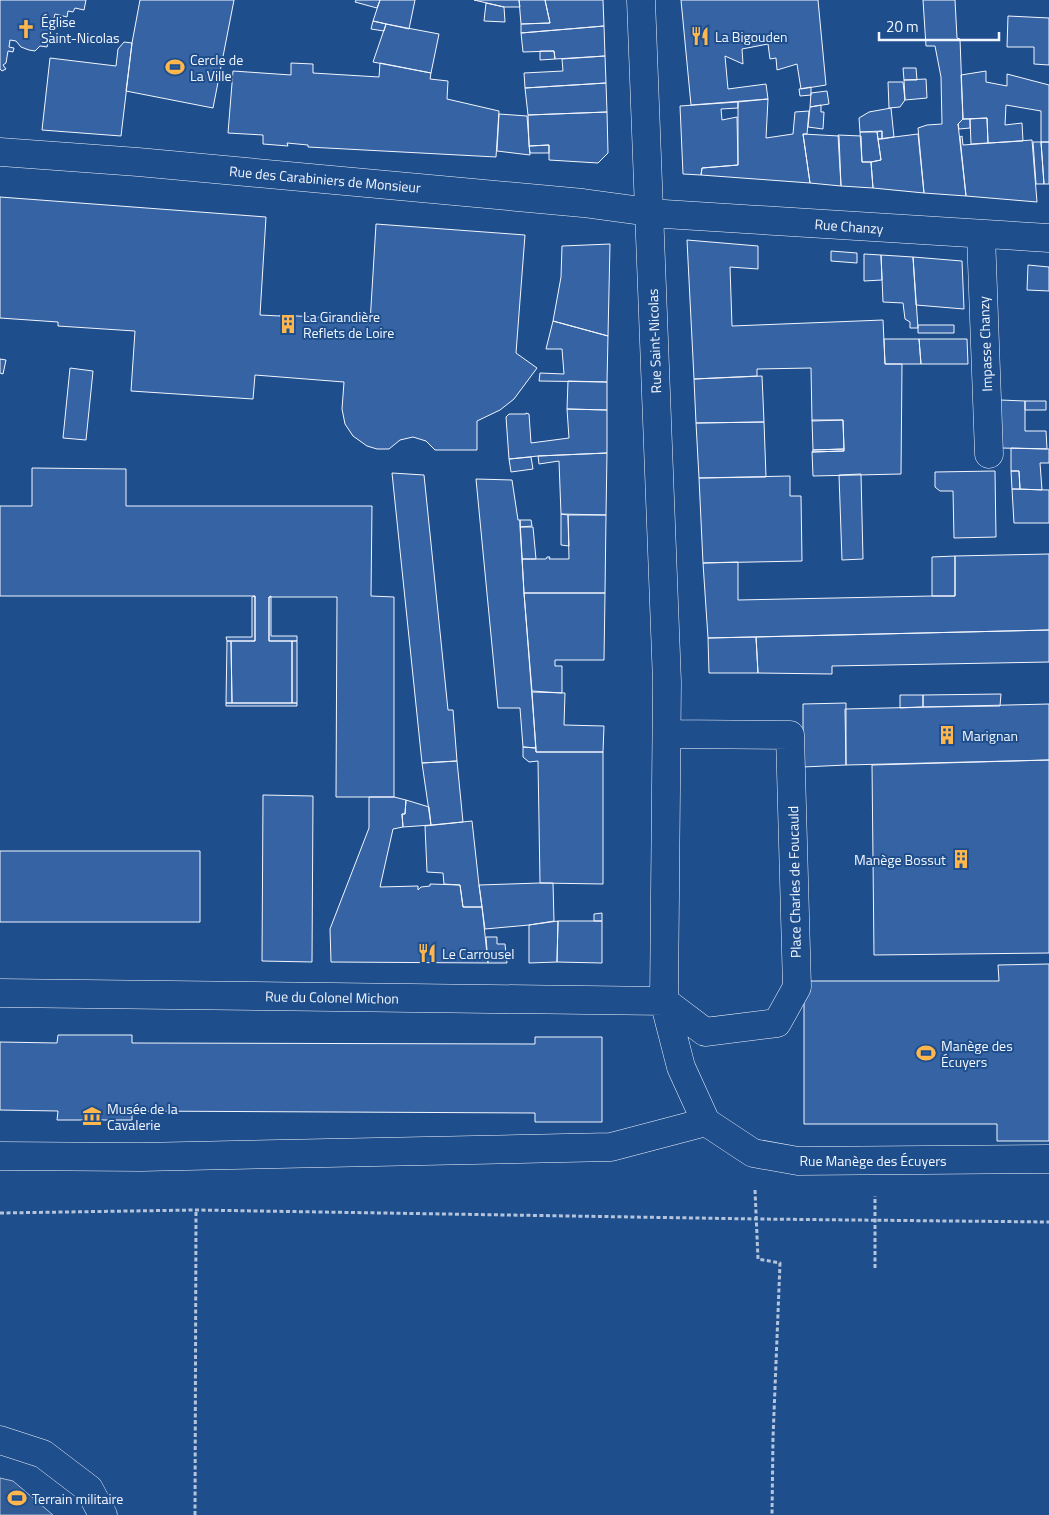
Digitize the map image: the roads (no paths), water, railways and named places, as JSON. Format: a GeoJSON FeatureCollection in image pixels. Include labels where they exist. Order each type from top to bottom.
{"type":"FeatureCollection","features":[{"type":"Feature","properties":{"kind":"street","name":"Rue Saint-Nicolas"},"geometry":{"type":"LineString","coordinates":[[641,0],[667,682],[667,734]]}},
{"type":"Feature","properties":{"kind":"street","name":"Rue des Carabiniers de Monsieur"},"geometry":{"type":"LineString","coordinates":[[0,152],[138,162],[564,201],[649,213]]}},
{"type":"Feature","properties":{"kind":"street","name":"Rue Chanzy"},"geometry":{"type":"LineString","coordinates":[[649,213],[1049,238]]}},
{"type":"Feature","properties":{"kind":"street","name":"Impasse Chanzy"},"geometry":{"type":"LineString","coordinates":[[980,235],[989,454]]}},
{"type":"Feature","properties":{"kind":"street"},"geometry":{"type":"LineString","coordinates":[[0,1156],[141,1157],[611,1147],[706,1122],[681,1067],[664,1001],[667,734]]}},
{"type":"Feature","properties":{"kind":"street","name":"Place Charles de Foucauld"},"geometry":{"type":"LineString","coordinates":[[664,1001],[706,1032],[777,1023],[797,987],[790,735],[667,734]]}},
{"type":"Feature","properties":{"kind":"street","name":"Rue du Colonel Michon"},"geometry":{"type":"LineString","coordinates":[[0,993],[664,1001]]}},
{"type":"Feature","properties":{"kind":"street","name":"Rue Manège des Écuyers"},"geometry":{"type":"LineString","coordinates":[[706,1122],[753,1153],[798,1161],[1049,1159]]}},
{"type":"Feature","properties":{"kind":"street"},"geometry":{"type":"LineString","coordinates":[[0,1440],[44,1454],[89,1490],[104,1515]]}},
{"type":"Feature","properties":{"kind":"place","name":"Église Saint-Nicolas"},"geometry":{"type":"Point","coordinates":[26,29]}},
{"type":"Feature","properties":{"kind":"place","name":"La Bigouden"},"geometry":{"type":"Point","coordinates":[700,36]}},
{"type":"Feature","properties":{"kind":"place","name":"Cercle de La Ville"},"geometry":{"type":"Point","coordinates":[175,67]}},
{"type":"Feature","properties":{"kind":"place","name":"La Girandière Reflets de Loire"},"geometry":{"type":"Point","coordinates":[288,324]}},
{"type":"Feature","properties":{"kind":"place","name":"Marignan"},"geometry":{"type":"Point","coordinates":[947,735]}},
{"type":"Feature","properties":{"kind":"place","name":"Manège Bossut"},"geometry":{"type":"Point","coordinates":[961,859]}},
{"type":"Feature","properties":{"kind":"place","name":"Le Carrousel"},"geometry":{"type":"Point","coordinates":[427,953]}},
{"type":"Feature","properties":{"kind":"place","name":"Manège des Écuyers"},"geometry":{"type":"Point","coordinates":[926,1053]}},
{"type":"Feature","properties":{"kind":"place","name":"Musée de la Cavalerie"},"geometry":{"type":"Point","coordinates":[92,1116]}},
{"type":"Feature","properties":{"kind":"place","name":"Terrain militaire"},"geometry":{"type":"Point","coordinates":[17,1498]}}]}
